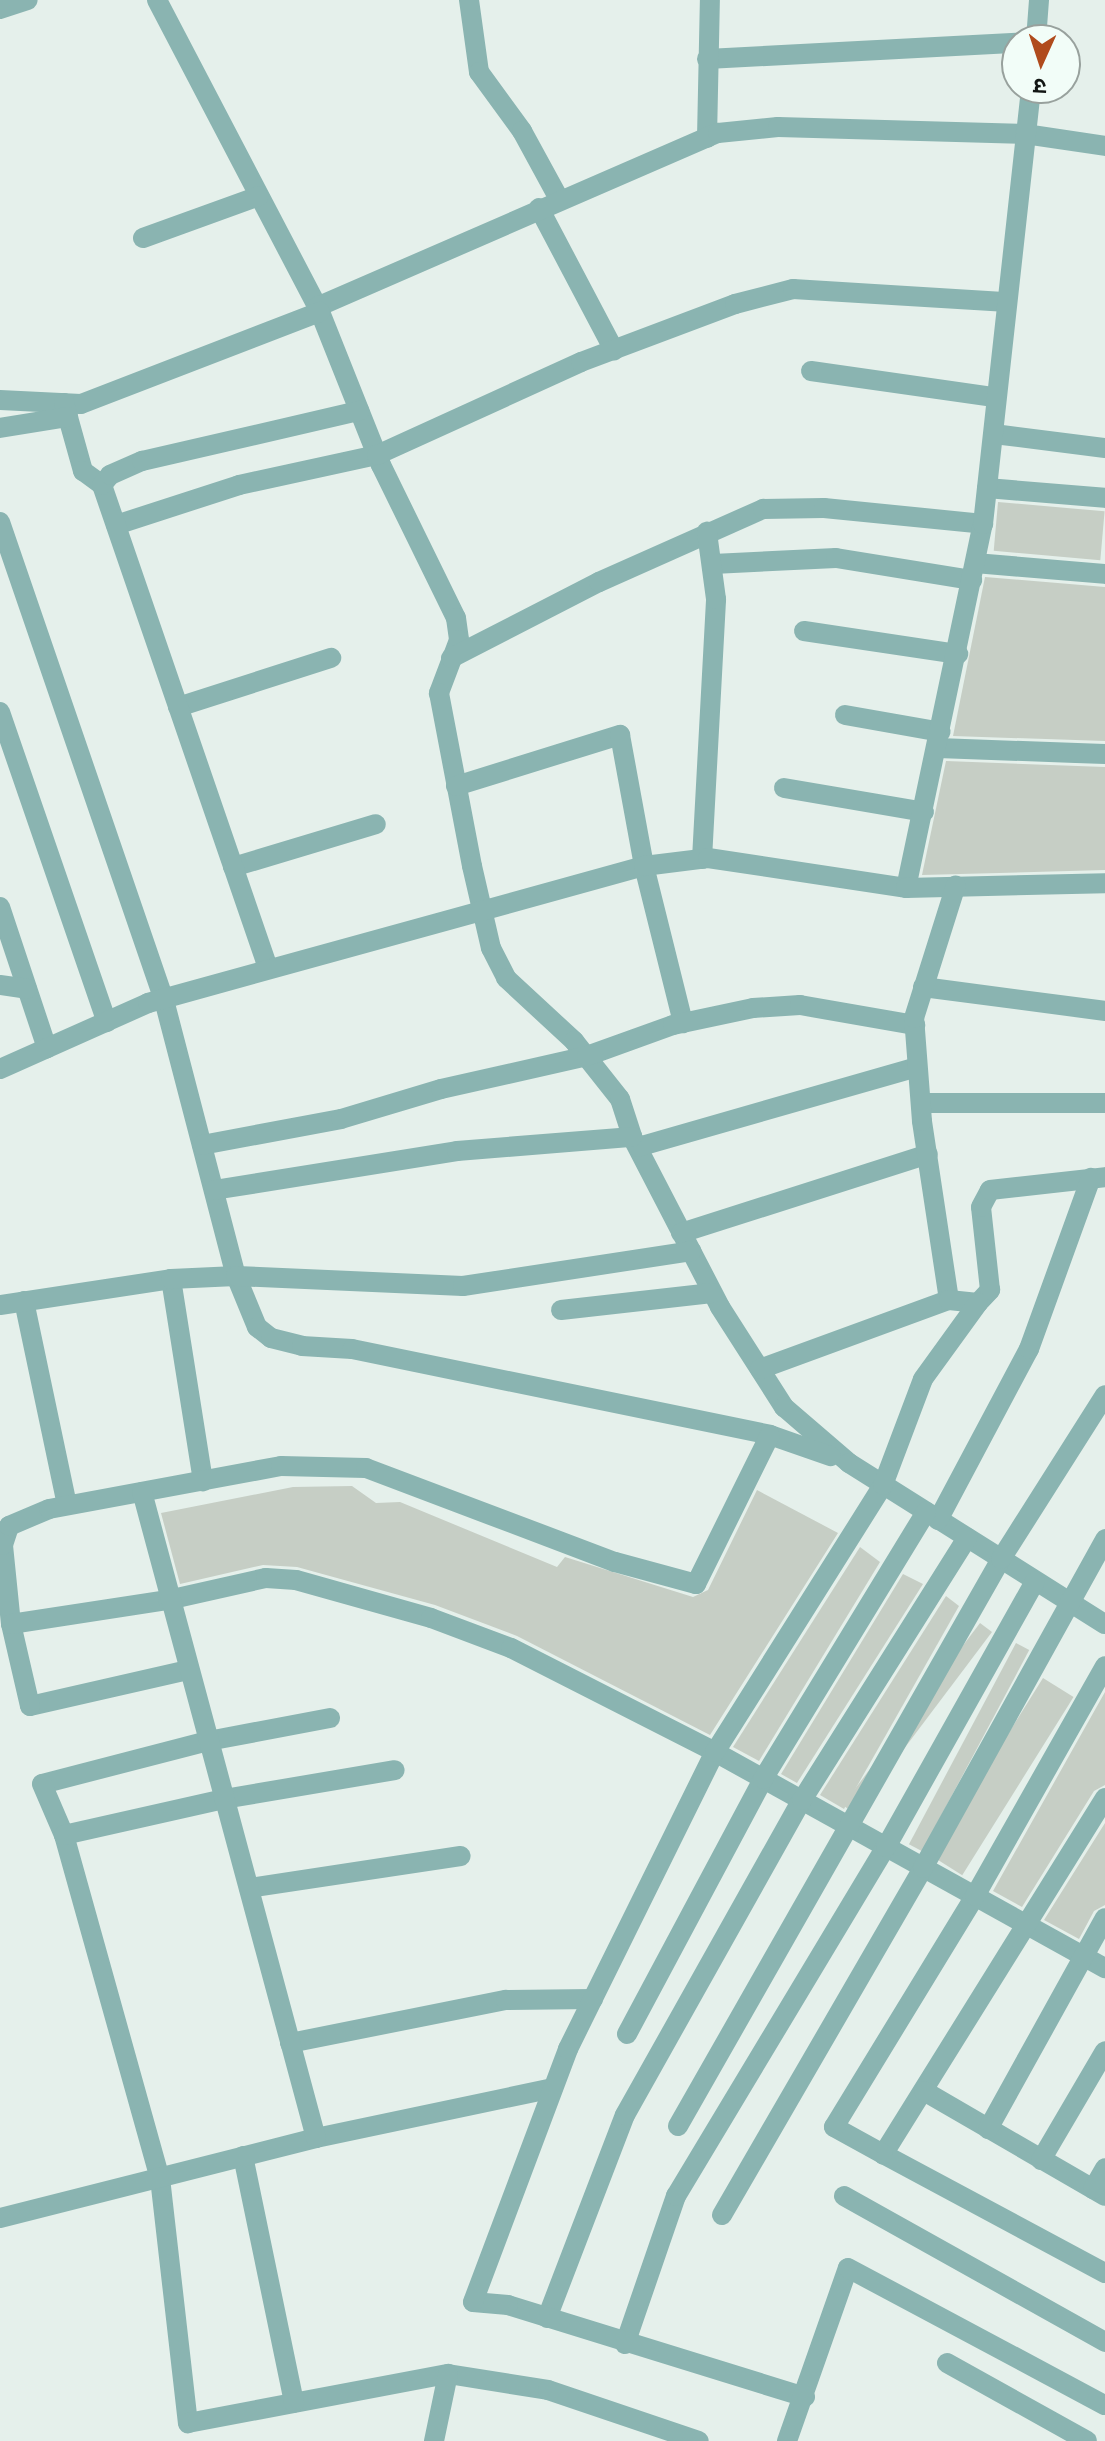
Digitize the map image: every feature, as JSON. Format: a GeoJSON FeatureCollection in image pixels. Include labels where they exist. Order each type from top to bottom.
{"type":"FeatureCollection","features":[{"type":"Feature","properties":{"kind":"street"},"geometry":{"type":"LineString","coordinates":[[0,9],[28,0]]}},
{"type":"Feature","properties":{"kind":"street"},"geometry":{"type":"LineString","coordinates":[[157,0],[318,310],[377,455],[456,618],[459,640],[439,693],[483,912],[506,978],[587,1056],[620,1099],[635,1142],[712,1293],[784,1407],[849,1463],[1105,1624]]}},
{"type":"Feature","properties":{"kind":"street"},"geometry":{"type":"LineString","coordinates":[[469,0],[479,72],[522,131],[559,199]]}},
{"type":"Feature","properties":{"kind":"street"},"geometry":{"type":"LineString","coordinates":[[707,138],[710,0]]}},
{"type":"Feature","properties":{"kind":"street"},"geometry":{"type":"LineString","coordinates":[[1037,24],[1039,0]]}},
{"type":"Feature","properties":{"kind":"street"},"geometry":{"type":"LineString","coordinates":[[707,59],[1001,44]]}},
{"type":"Feature","properties":{"kind":"street"},"geometry":{"type":"LineString","coordinates":[[906,888],[940,740],[983,524],[994,434],[994,397],[1004,302],[1029,104]]}},
{"type":"Feature","properties":{"kind":"street"},"geometry":{"type":"LineString","coordinates":[[0,428],[66,410],[318,310],[559,199],[707,138],[778,127],[1025,134],[1105,146]]}},
{"type":"Feature","properties":{"kind":"street"},"geometry":{"type":"LineString","coordinates":[[143,238],[259,196]]}},
{"type":"Feature","properties":{"kind":"street"},"geometry":{"type":"LineString","coordinates":[[539,208],[614,350]]}},
{"type":"Feature","properties":{"kind":"street"},"geometry":{"type":"LineString","coordinates":[[116,525],[239,485],[377,455],[614,350],[735,304],[793,289],[1004,302]]}},
{"type":"Feature","properties":{"kind":"street"},"geometry":{"type":"LineString","coordinates":[[811,371],[994,397]]}},
{"type":"Feature","properties":{"kind":"street"},"geometry":{"type":"LineString","coordinates":[[0,400],[66,410]]}},
{"type":"Feature","properties":{"kind":"street"},"geometry":{"type":"LineString","coordinates":[[66,410],[83,471],[102,485],[268,968]]}},
{"type":"Feature","properties":{"kind":"street"},"geometry":{"type":"LineString","coordinates":[[102,485],[110,475],[142,461],[359,411]]}},
{"type":"Feature","properties":{"kind":"street"},"geometry":{"type":"LineString","coordinates":[[994,434],[1105,448]]}},
{"type":"Feature","properties":{"kind":"street"},"geometry":{"type":"LineString","coordinates":[[987,488],[1105,498]]}},
{"type":"Feature","properties":{"kind":"street"},"geometry":{"type":"LineString","coordinates":[[451,658],[523,618],[763,509],[785,506],[983,524]]}},
{"type":"Feature","properties":{"kind":"street"},"geometry":{"type":"LineString","coordinates":[[0,522],[164,1000],[236,1276],[257,1327],[271,1338],[394,1358],[770,1435],[849,1463]]}},
{"type":"Feature","properties":{"kind":"street"},"geometry":{"type":"LineString","coordinates":[[702,859],[716,599],[707,532]]}},
{"type":"Feature","properties":{"kind":"street"},"geometry":{"type":"LineString","coordinates":[[713,564],[836,558],[973,572],[1105,574]]}},
{"type":"Feature","properties":{"kind":"street"},"geometry":{"type":"LineString","coordinates":[[804,631],[958,654]]}},
{"type":"Feature","properties":{"kind":"street"},"geometry":{"type":"LineString","coordinates":[[178,707],[331,658]]}},
{"type":"Feature","properties":{"kind":"street"},"geometry":{"type":"LineString","coordinates":[[0,712],[107,1022]]}},
{"type":"Feature","properties":{"kind":"street"},"geometry":{"type":"LineString","coordinates":[[845,715],[940,740],[1105,754]]}},
{"type":"Feature","properties":{"kind":"street"},"geometry":{"type":"LineString","coordinates":[[456,786],[620,735],[644,866],[683,1023]]}},
{"type":"Feature","properties":{"kind":"street"},"geometry":{"type":"LineString","coordinates":[[784,788],[924,812]]}},
{"type":"Feature","properties":{"kind":"street"},"geometry":{"type":"LineString","coordinates":[[233,867],[376,824]]}},
{"type":"Feature","properties":{"kind":"street"},"geometry":{"type":"LineString","coordinates":[[0,1069],[164,1000],[268,968],[644,866],[702,859],[906,888],[1105,883]]}},
{"type":"Feature","properties":{"kind":"street"},"geometry":{"type":"LineString","coordinates":[[949,1300],[921,1103],[915,1025],[923,987],[956,885]]}},
{"type":"Feature","properties":{"kind":"street"},"geometry":{"type":"LineString","coordinates":[[0,907],[47,1048]]}},
{"type":"Feature","properties":{"kind":"street"},"geometry":{"type":"LineString","coordinates":[[0,985],[27,989]]}},
{"type":"Feature","properties":{"kind":"street"},"geometry":{"type":"LineString","coordinates":[[923,987],[1105,1011]]}},
{"type":"Feature","properties":{"kind":"street"},"geometry":{"type":"LineString","coordinates":[[202,1145],[341,1119],[441,1089],[587,1056],[683,1023],[753,1008],[800,1005],[915,1025]]}},
{"type":"Feature","properties":{"kind":"street"},"geometry":{"type":"LineString","coordinates":[[214,1190],[457,1151],[635,1142],[917,1067]]}},
{"type":"Feature","properties":{"kind":"street"},"geometry":{"type":"LineString","coordinates":[[921,1103],[1105,1103]]}},
{"type":"Feature","properties":{"kind":"street"},"geometry":{"type":"LineString","coordinates":[[0,1305],[171,1279],[236,1276],[463,1286],[686,1242],[928,1154]]}},
{"type":"Feature","properties":{"kind":"street"},"geometry":{"type":"LineString","coordinates":[[627,2034],[763,1779],[932,1516],[1029,1349],[1098,1177],[990,1190],[981,1207],[990,1290],[923,1379],[883,1485],[715,1752],[593,1999],[553,2088],[473,2302],[508,2305],[625,2344],[805,2397]]}},
{"type":"Feature","properties":{"kind":"street"},"geometry":{"type":"LineString","coordinates":[[171,1279],[203,1481]]}},
{"type":"Feature","properties":{"kind":"street"},"geometry":{"type":"LineString","coordinates":[[561,1310],[712,1293]]}},
{"type":"Feature","properties":{"kind":"street"},"geometry":{"type":"LineString","coordinates":[[760,1369],[949,1300],[978,1303]]}},
{"type":"Feature","properties":{"kind":"street"},"geometry":{"type":"LineString","coordinates":[[24,1301],[67,1505]]}},
{"type":"Feature","properties":{"kind":"street"},"geometry":{"type":"LineString","coordinates":[[678,2126],[1001,1559],[1105,1395]]}},
{"type":"Feature","properties":{"kind":"street"},"geometry":{"type":"LineString","coordinates":[[188,1670],[30,1706],[11,1624],[3,1545],[9,1526],[67,1505],[281,1466],[366,1468],[615,1562],[696,1584],[770,1435]]}},
{"type":"Feature","properties":{"kind":"street"},"geometry":{"type":"LineString","coordinates":[[142,1492],[168,1600],[316,2138]]}},
{"type":"Feature","properties":{"kind":"street"},"geometry":{"type":"LineString","coordinates":[[547,2318],[625,2115],[802,1800],[967,1538]]}},
{"type":"Feature","properties":{"kind":"street"},"geometry":{"type":"LineString","coordinates":[[722,2215],[923,1868],[1105,1539]]}},
{"type":"Feature","properties":{"kind":"street"},"geometry":{"type":"LineString","coordinates":[[11,1624],[168,1600],[218,1585],[266,1578],[296,1580],[431,1618],[511,1648],[715,1752],[1105,1968]]}},
{"type":"Feature","properties":{"kind":"street"},"geometry":{"type":"LineString","coordinates":[[625,2344],[676,2196],[886,1847],[1035,1582]]}},
{"type":"Feature","properties":{"kind":"street"},"geometry":{"type":"LineString","coordinates":[[1105,1666],[975,1896],[834,2127],[1105,2273]]}},
{"type":"Feature","properties":{"kind":"street"},"geometry":{"type":"LineString","coordinates":[[330,1718],[208,1741],[42,1784],[64,1835],[160,2178],[185,2432],[294,2403],[448,2374],[548,2390],[699,2441]]}},
{"type":"Feature","properties":{"kind":"street"},"geometry":{"type":"LineString","coordinates":[[64,1835],[224,1799],[395,1770]]}},
{"type":"Feature","properties":{"kind":"street"},"geometry":{"type":"LineString","coordinates":[[883,2154],[1029,1926],[1105,1798]]}},
{"type":"Feature","properties":{"kind":"street"},"geometry":{"type":"LineString","coordinates":[[249,1888],[461,1856]]}},
{"type":"Feature","properties":{"kind":"street"},"geometry":{"type":"LineString","coordinates":[[988,2129],[1105,1918]]}},
{"type":"Feature","properties":{"kind":"street"},"geometry":{"type":"LineString","coordinates":[[290,2043],[506,2000],[593,1999]]}},
{"type":"Feature","properties":{"kind":"street"},"geometry":{"type":"LineString","coordinates":[[1041,2160],[1105,2051]]}},
{"type":"Feature","properties":{"kind":"street"},"geometry":{"type":"LineString","coordinates":[[0,2218],[316,2138],[553,2088]]}},
{"type":"Feature","properties":{"kind":"street"},"geometry":{"type":"LineString","coordinates":[[924,2091],[1099,2193],[1105,2168]]}},
{"type":"Feature","properties":{"kind":"street"},"geometry":{"type":"LineString","coordinates":[[243,2156],[294,2403]]}},
{"type":"Feature","properties":{"kind":"street"},"geometry":{"type":"LineString","coordinates":[[844,2196],[1105,2342]]}},
{"type":"Feature","properties":{"kind":"street"},"geometry":{"type":"LineString","coordinates":[[787,2441],[848,2268],[1105,2405]]}},
{"type":"Feature","properties":{"kind":"street"},"geometry":{"type":"LineString","coordinates":[[947,2363],[1087,2441]]}},
{"type":"Feature","properties":{"kind":"street"},"geometry":{"type":"LineString","coordinates":[[434,2441],[448,2374]]}},
{"type":"Feature","properties":{"kind":"building"},"geometry":{"type":"Polygon","coordinates":[[[998,502],[1105,511],[1100,560],[994,551],[998,502]]]}},
{"type":"Feature","properties":{"kind":"building"},"geometry":{"type":"Polygon","coordinates":[[[985,577],[1105,587],[1105,741],[953,736],[985,577]]]}},
{"type":"Feature","properties":{"kind":"building"},"geometry":{"type":"Polygon","coordinates":[[[946,761],[1105,767],[1105,870],[922,875],[946,761]]]}},
{"type":"Feature","properties":{"kind":"building"},"geometry":{"type":"Polygon","coordinates":[[[352,1486],[376,1503],[400,1502],[557,1567],[565,1557],[693,1597],[708,1590],[757,1490],[838,1533],[710,1735],[517,1636],[435,1605],[297,1567],[263,1565],[180,1584],[161,1513],[293,1487],[352,1486]]]}},
{"type":"Feature","properties":{"kind":"building"},"geometry":{"type":"Polygon","coordinates":[[[860,1547],[880,1562],[759,1761],[733,1747],[860,1547]]]}},
{"type":"Feature","properties":{"kind":"building"},"geometry":{"type":"Polygon","coordinates":[[[903,1574],[923,1584],[797,1783],[781,1774],[903,1574]]]}},
{"type":"Feature","properties":{"kind":"building"},"geometry":{"type":"Polygon","coordinates":[[[946,1596],[959,1606],[844,1809],[820,1795],[946,1596]]]}},
{"type":"Feature","properties":{"kind":"building"},"geometry":{"type":"Polygon","coordinates":[[[980,1623],[992,1632],[855,1814],[843,1805],[980,1623]]]}},
{"type":"Feature","properties":{"kind":"building"},"geometry":{"type":"Polygon","coordinates":[[[1016,1643],[1029,1650],[922,1851],[909,1844],[1016,1643]]]}},
{"type":"Feature","properties":{"kind":"building"},"geometry":{"type":"Polygon","coordinates":[[[1043,1678],[1074,1697],[962,1875],[932,1856],[1043,1678]]]}},
{"type":"Feature","properties":{"kind":"building"},"geometry":{"type":"Polygon","coordinates":[[[1105,1692],[1105,1785],[1094,1791],[1022,1907],[993,1891],[1105,1692]]]}},
{"type":"Feature","properties":{"kind":"building"},"geometry":{"type":"Polygon","coordinates":[[[1105,1823],[1105,1905],[1094,1911],[1079,1939],[1044,1920],[1105,1823]]]}}]}
